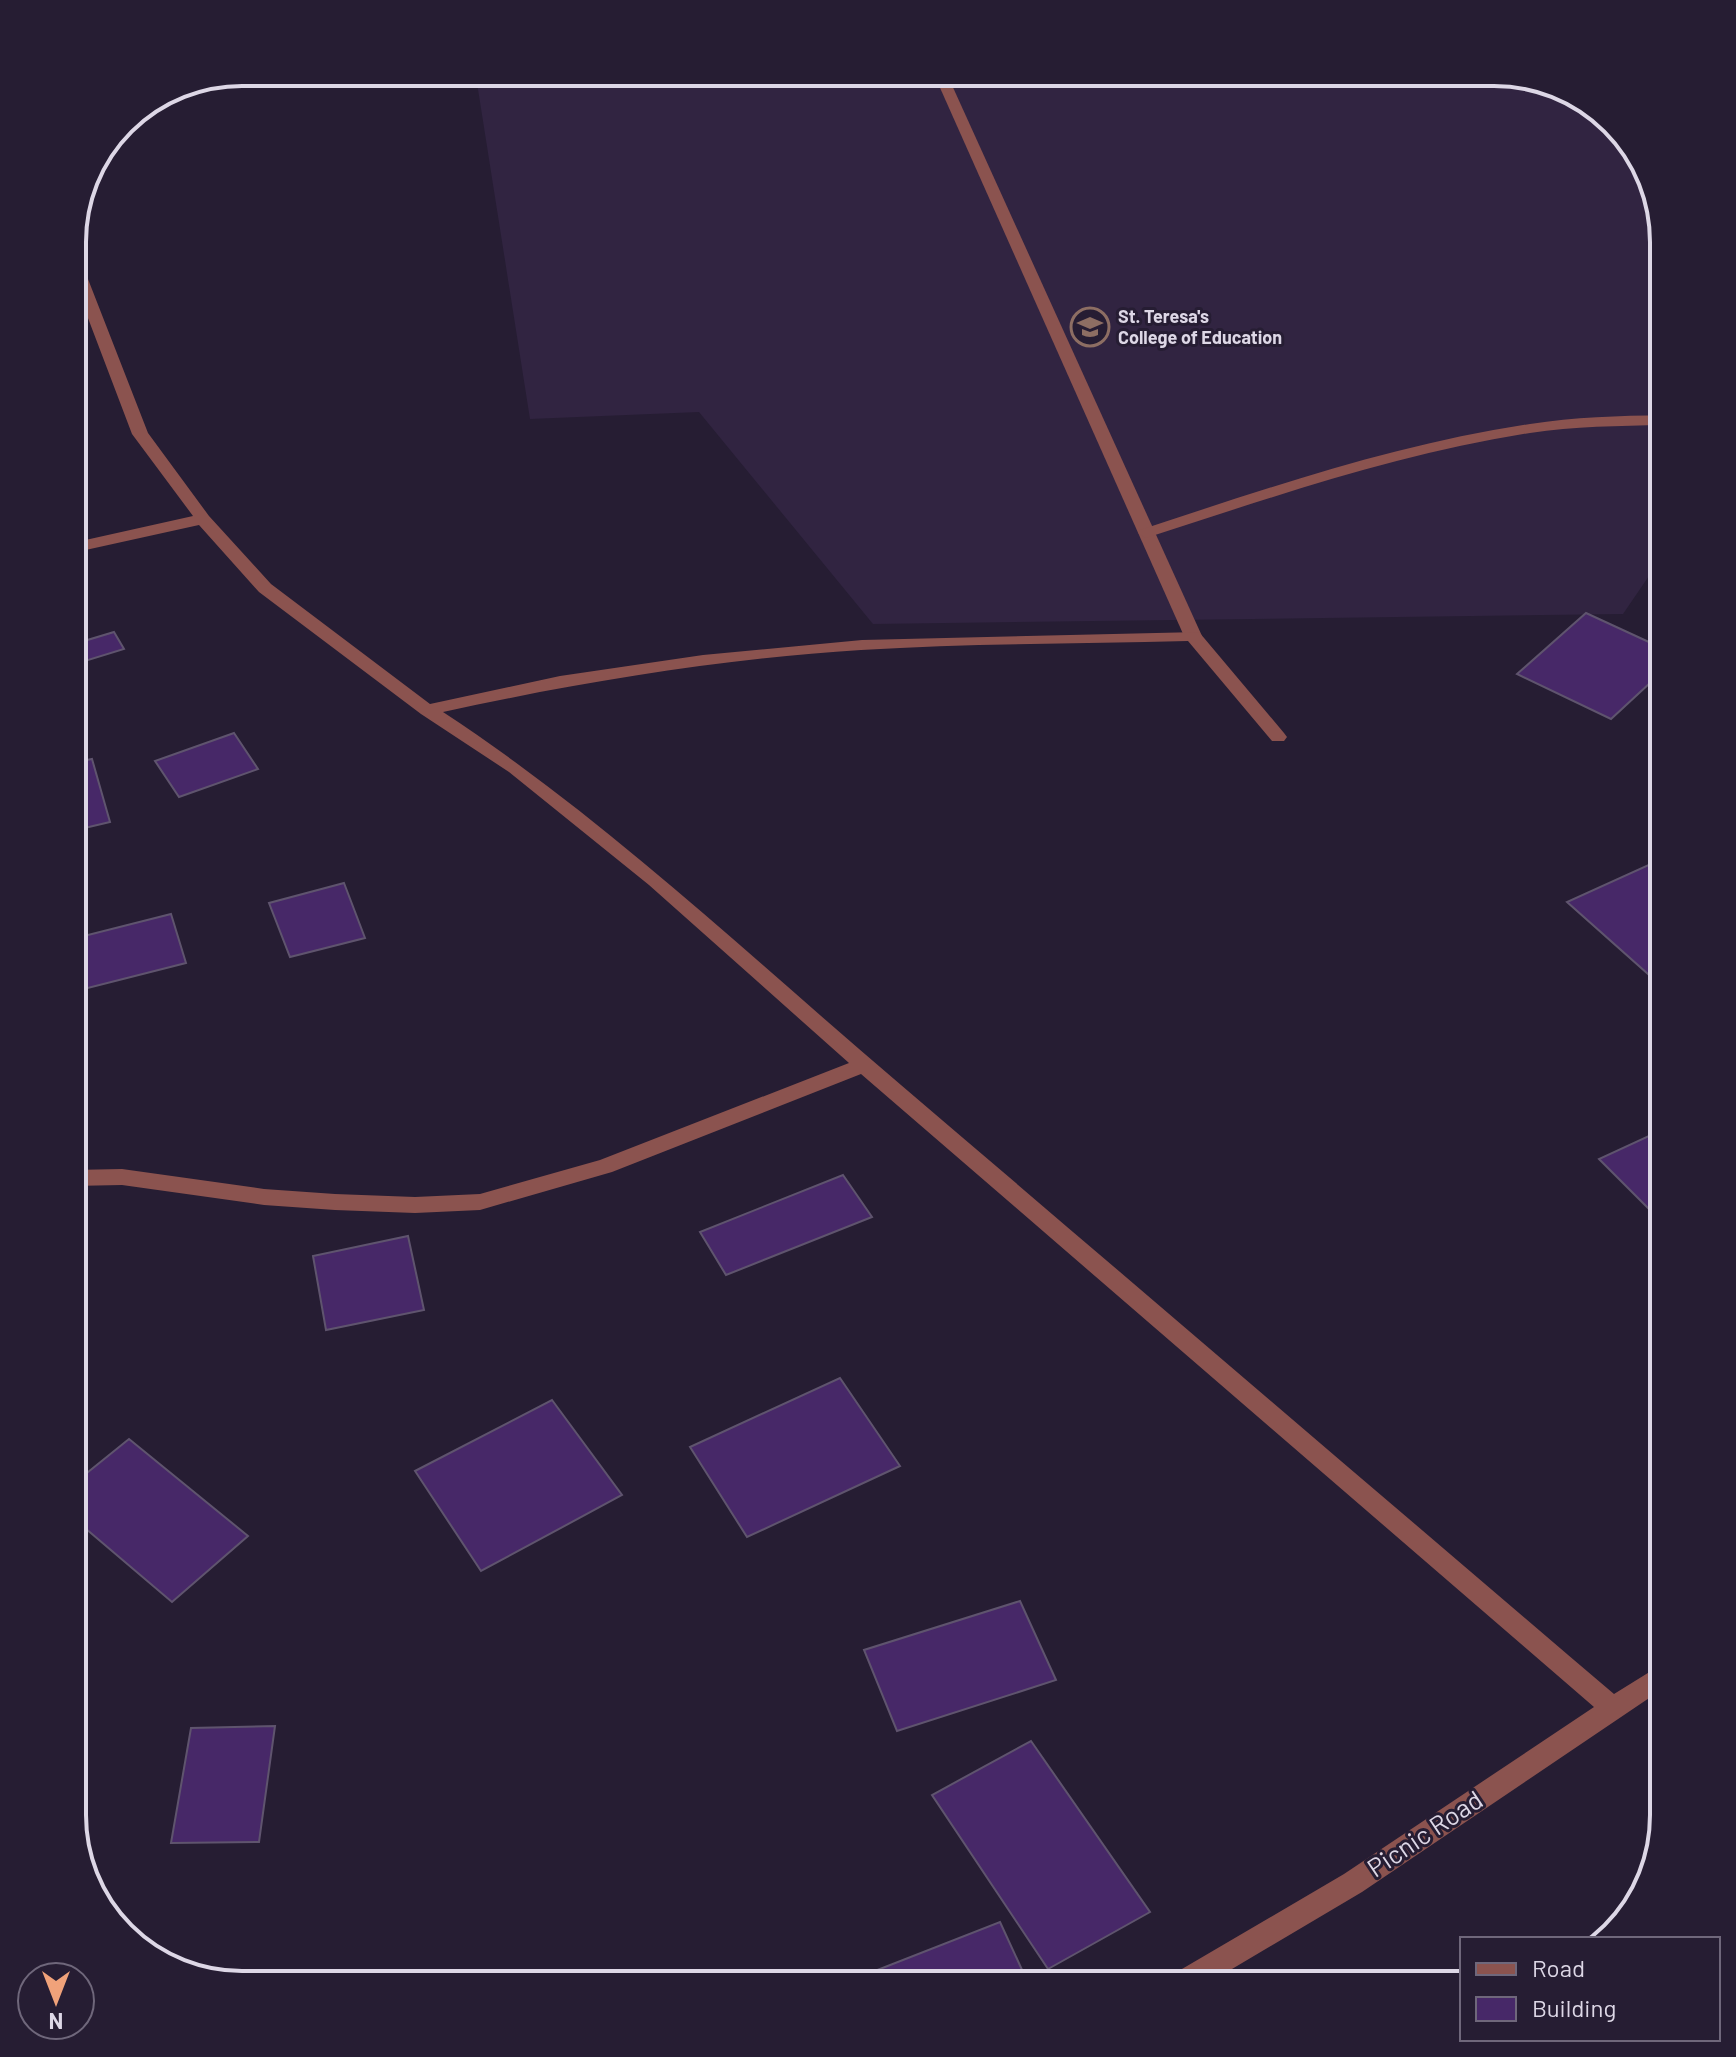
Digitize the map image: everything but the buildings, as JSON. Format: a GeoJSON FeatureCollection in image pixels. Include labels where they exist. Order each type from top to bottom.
{"type":"FeatureCollection","features":[{"type":"Feature","properties":{"kind":"street"},"geometry":{"type":"LineString","coordinates":[[945,86],[1193,636],[1278,737]]}},
{"type":"Feature","properties":{"kind":"street"},"geometry":{"type":"LineString","coordinates":[[86,293],[140,434],[203,519],[265,588],[427,710],[515,768],[656,880],[864,1065],[1611,1707]]}},
{"type":"Feature","properties":{"kind":"street"},"geometry":{"type":"LineString","coordinates":[[1146,533],[1295,486],[1422,451],[1546,425],[1650,420]]}},
{"type":"Feature","properties":{"kind":"street"},"geometry":{"type":"LineString","coordinates":[[86,545],[203,519]]}},
{"type":"Feature","properties":{"kind":"street"},"geometry":{"type":"LineString","coordinates":[[427,710],[560,681],[703,660],[862,645],[1193,636]]}},
{"type":"Feature","properties":{"kind":"street"},"geometry":{"type":"LineString","coordinates":[[86,1178],[122,1177],[264,1197],[335,1202],[415,1205],[480,1202],[605,1166],[864,1065]]}},
{"type":"Feature","properties":{"kind":"street","name":"Picnic Road"},"geometry":{"type":"LineString","coordinates":[[1204,1971],[1353,1883],[1650,1683]]}},
{"type":"Feature","properties":{"kind":"shaded area","name":"St. Teresa's College of Education"},"geometry":{"type":"Polygon","coordinates":[[[477,86],[1504,86],[1534,91],[1563,102],[1589,118],[1604,132],[1618,147],[1634,173],[1649,222],[1650,574],[1623,614],[873,624],[699,412],[530,419],[477,86]]]}},
{"type":"Feature","properties":{"kind":"place","name":"St. Teresa's College of Education"},"geometry":{"type":"Point","coordinates":[1090,327]}}]}
